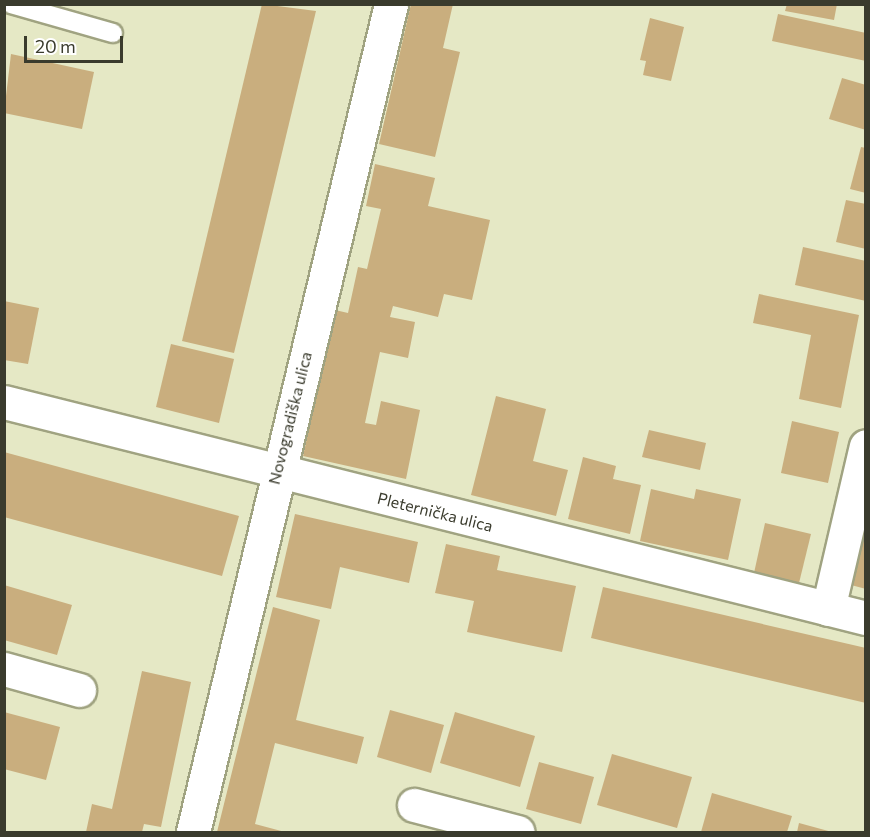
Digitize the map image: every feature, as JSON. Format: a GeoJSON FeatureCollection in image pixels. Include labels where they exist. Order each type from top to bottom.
{"type":"FeatureCollection","features":[{"type":"Feature","properties":{"kind":"street","name":"Novogradiška ulica"},"geometry":{"type":"LineString","coordinates":[[194,832],[277,473],[391,4]]}},
{"type":"Feature","properties":{"kind":"street","name":"Pleternička ulica"},"geometry":{"type":"LineString","coordinates":[[4,402],[277,473],[866,618]]}},
{"type":"Feature","properties":{"kind":"street"},"geometry":{"type":"LineString","coordinates":[[828,609],[866,446]]}},
{"type":"Feature","properties":{"kind":"street"},"geometry":{"type":"LineString","coordinates":[[4,669],[79,690]]}},
{"type":"Feature","properties":{"kind":"street"},"geometry":{"type":"LineString","coordinates":[[414,805],[518,832]]}},
{"type":"Feature","properties":{"kind":"lane"},"geometry":{"type":"LineString","coordinates":[[11,4],[113,33]]}},
{"type":"Feature","properties":{"kind":"building"},"geometry":{"type":"Polygon","coordinates":[[[262,4],[316,11],[234,353],[182,341],[262,4]]]}},
{"type":"Feature","properties":{"kind":"building"},"geometry":{"type":"Polygon","coordinates":[[[411,4],[453,4],[443,48],[460,52],[435,157],[379,144],[411,4]]]}},
{"type":"Feature","properties":{"kind":"building"},"geometry":{"type":"Polygon","coordinates":[[[787,4],[837,4],[834,20],[785,11],[787,4]]]}},
{"type":"Feature","properties":{"kind":"building"},"geometry":{"type":"Polygon","coordinates":[[[778,14],[866,33],[866,61],[772,41],[778,14]]]}},
{"type":"Feature","properties":{"kind":"building"},"geometry":{"type":"Polygon","coordinates":[[[650,18],[684,27],[671,81],[643,75],[646,61],[640,60],[650,18]]]}},
{"type":"Feature","properties":{"kind":"building"},"geometry":{"type":"Polygon","coordinates":[[[11,54],[94,72],[82,129],[4,113],[11,54]]]}},
{"type":"Feature","properties":{"kind":"building"},"geometry":{"type":"Polygon","coordinates":[[[842,78],[866,85],[866,130],[829,119],[842,78]]]}},
{"type":"Feature","properties":{"kind":"building"},"geometry":{"type":"Polygon","coordinates":[[[861,147],[866,148],[866,193],[850,189],[861,147]]]}},
{"type":"Feature","properties":{"kind":"building"},"geometry":{"type":"Polygon","coordinates":[[[375,164],[435,178],[428,206],[490,220],[472,300],[444,294],[438,317],[393,306],[390,317],[415,322],[408,358],[380,352],[365,423],[376,425],[381,401],[420,410],[406,479],[303,456],[335,310],[348,313],[358,267],[367,269],[381,209],[366,206],[375,164]]]}},
{"type":"Feature","properties":{"kind":"building"},"geometry":{"type":"Polygon","coordinates":[[[846,200],[866,204],[866,249],[836,242],[846,200]]]}},
{"type":"Feature","properties":{"kind":"building"},"geometry":{"type":"Polygon","coordinates":[[[803,247],[866,261],[866,301],[795,285],[803,247]]]}},
{"type":"Feature","properties":{"kind":"building"},"geometry":{"type":"Polygon","coordinates":[[[759,294],[859,315],[841,408],[799,399],[811,335],[753,323],[759,294]]]}},
{"type":"Feature","properties":{"kind":"building"},"geometry":{"type":"Polygon","coordinates":[[[4,301],[39,308],[28,364],[4,360],[4,301]]]}},
{"type":"Feature","properties":{"kind":"building"},"geometry":{"type":"Polygon","coordinates":[[[171,344],[234,359],[219,423],[156,407],[171,344]]]}},
{"type":"Feature","properties":{"kind":"building"},"geometry":{"type":"Polygon","coordinates":[[[496,396],[546,409],[533,461],[568,470],[556,516],[471,495],[496,396]]]}},
{"type":"Feature","properties":{"kind":"building"},"geometry":{"type":"Polygon","coordinates":[[[792,421],[839,432],[828,483],[781,473],[792,421]]]}},
{"type":"Feature","properties":{"kind":"building"},"geometry":{"type":"Polygon","coordinates":[[[649,430],[706,443],[700,470],[642,457],[649,430]]]}},
{"type":"Feature","properties":{"kind":"building"},"geometry":{"type":"Polygon","coordinates":[[[4,452],[239,516],[222,576],[4,517],[4,452]]]}},
{"type":"Feature","properties":{"kind":"building"},"geometry":{"type":"Polygon","coordinates":[[[583,457],[616,466],[613,479],[641,485],[630,534],[568,519],[583,457]]]}},
{"type":"Feature","properties":{"kind":"building"},"geometry":{"type":"Polygon","coordinates":[[[651,489],[694,499],[696,489],[741,499],[728,560],[640,541],[651,489]]]}},
{"type":"Feature","properties":{"kind":"building"},"geometry":{"type":"Polygon","coordinates":[[[295,514],[418,542],[409,583],[340,567],[331,609],[276,597],[295,514]]]}},
{"type":"Feature","properties":{"kind":"building"},"geometry":{"type":"Polygon","coordinates":[[[765,523],[811,534],[799,583],[754,573],[765,523]]]}},
{"type":"Feature","properties":{"kind":"building"},"geometry":{"type":"Polygon","coordinates":[[[866,525],[866,589],[851,585],[866,525]]]}},
{"type":"Feature","properties":{"kind":"building"},"geometry":{"type":"Polygon","coordinates":[[[446,544],[500,556],[497,570],[576,586],[562,652],[467,632],[474,601],[435,593],[446,544]]]}},
{"type":"Feature","properties":{"kind":"building"},"geometry":{"type":"Polygon","coordinates":[[[4,585],[72,605],[57,655],[4,640],[4,585]]]}},
{"type":"Feature","properties":{"kind":"building"},"geometry":{"type":"Polygon","coordinates":[[[603,587],[866,648],[866,703],[591,638],[603,587]]]}},
{"type":"Feature","properties":{"kind":"building"},"geometry":{"type":"Polygon","coordinates":[[[273,607],[320,620],[296,720],[364,737],[357,764],[275,743],[255,824],[285,832],[217,832],[273,607]]]}},
{"type":"Feature","properties":{"kind":"building"},"geometry":{"type":"Polygon","coordinates":[[[142,671],[191,682],[161,827],[144,824],[142,832],[86,832],[92,804],[112,809],[142,671]]]}},
{"type":"Feature","properties":{"kind":"building"},"geometry":{"type":"Polygon","coordinates":[[[390,710],[444,725],[431,773],[377,757],[390,710]]]}},
{"type":"Feature","properties":{"kind":"building"},"geometry":{"type":"Polygon","coordinates":[[[4,712],[60,727],[46,780],[4,769],[4,712]]]}},
{"type":"Feature","properties":{"kind":"building"},"geometry":{"type":"Polygon","coordinates":[[[455,712],[535,736],[520,787],[440,763],[455,712]]]}},
{"type":"Feature","properties":{"kind":"building"},"geometry":{"type":"Polygon","coordinates":[[[612,754],[692,777],[677,828],[597,805],[612,754]]]}},
{"type":"Feature","properties":{"kind":"building"},"geometry":{"type":"Polygon","coordinates":[[[539,762],[594,777],[581,824],[526,809],[539,762]]]}},
{"type":"Feature","properties":{"kind":"building"},"geometry":{"type":"Polygon","coordinates":[[[712,793],[792,816],[787,832],[701,832],[712,793]]]}},
{"type":"Feature","properties":{"kind":"building"},"geometry":{"type":"Polygon","coordinates":[[[799,823],[832,832],[797,832],[799,823]]]}}]}
